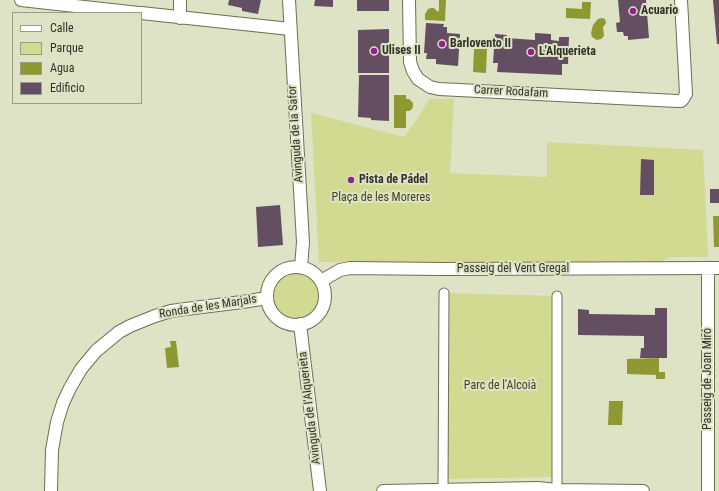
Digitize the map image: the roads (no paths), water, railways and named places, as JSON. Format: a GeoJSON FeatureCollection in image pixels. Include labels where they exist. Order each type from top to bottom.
{"type":"FeatureCollection","features":[{"type":"Feature","properties":{"kind":"street"},"geometry":{"type":"LineString","coordinates":[[21,0],[132,12]]}},
{"type":"Feature","properties":{"kind":"street"},"geometry":{"type":"LineString","coordinates":[[180,0],[180,18]]}},
{"type":"Feature","properties":{"kind":"street","name":"Avinguda de la Safor"},"geometry":{"type":"LineString","coordinates":[[289,0],[303,242],[301,267]]}},
{"type":"Feature","properties":{"kind":"street","name":"Carrer Rodafam"},"geometry":{"type":"LineString","coordinates":[[409,0],[410,62],[418,79],[430,87],[439,89],[677,101],[681,101],[685,96],[686,91],[681,0]]}},
{"type":"Feature","properties":{"kind":"street"},"geometry":{"type":"LineString","coordinates":[[142,13],[290,29]]}},
{"type":"Feature","properties":{"kind":"street"},"geometry":{"type":"LineString","coordinates":[[301,267],[316,274],[321,281],[325,294],[324,303],[321,310],[308,322],[292,325],[285,323],[272,313],[268,306],[267,291],[269,284],[273,277],[286,268],[301,267]]}},
{"type":"Feature","properties":{"kind":"street","name":"Passeig del Vent Gregal"},"geometry":{"type":"LineString","coordinates":[[321,281],[340,270],[350,268],[713,268]]}},
{"type":"Feature","properties":{"kind":"street","name":"Passeig de Joan Miró"},"geometry":{"type":"LineString","coordinates":[[708,491],[713,268]]}},
{"type":"Feature","properties":{"kind":"street"},"geometry":{"type":"LineString","coordinates":[[443,490],[444,294]]}},
{"type":"Feature","properties":{"kind":"street"},"geometry":{"type":"LineString","coordinates":[[553,490],[557,296]]}},
{"type":"Feature","properties":{"kind":"street","name":"Ronda de les Marjals"},"geometry":{"type":"LineString","coordinates":[[51,491],[52,450],[57,422],[63,403],[81,369],[96,351],[130,326],[170,311],[267,298]]}},
{"type":"Feature","properties":{"kind":"street","name":"Avinguda de l’Alquerieta"},"geometry":{"type":"LineString","coordinates":[[300,324],[320,491]]}},
{"type":"Feature","properties":{"kind":"street"},"geometry":{"type":"LineString","coordinates":[[383,491],[538,488],[553,490],[643,491]]}},
{"type":"Feature","properties":{"kind":"water"},"geometry":{"type":"Polygon","coordinates":[[[439,0],[446,0],[445,21],[425,20],[425,14],[428,9],[434,8],[438,12],[439,0]]]}},
{"type":"Feature","properties":{"kind":"water"},"geometry":{"type":"Polygon","coordinates":[[[582,2],[591,2],[590,19],[566,18],[566,8],[582,9],[582,2]]]}},
{"type":"Feature","properties":{"kind":"water"},"geometry":{"type":"Polygon","coordinates":[[[598,19],[605,19],[606,23],[603,27],[604,36],[597,40],[592,37],[591,33],[593,25],[598,19]]]}},
{"type":"Feature","properties":{"kind":"water"},"geometry":{"type":"Polygon","coordinates":[[[474,49],[487,49],[486,73],[473,72],[474,49]]]}},
{"type":"Feature","properties":{"kind":"water"},"geometry":{"type":"Polygon","coordinates":[[[394,95],[406,95],[406,99],[409,99],[413,103],[412,109],[406,111],[406,128],[394,128],[394,95]]]}},
{"type":"Feature","properties":{"kind":"water"},"geometry":{"type":"Polygon","coordinates":[[[713,216],[719,216],[719,247],[714,247],[713,216]]]}},
{"type":"Feature","properties":{"kind":"water"},"geometry":{"type":"Polygon","coordinates":[[[170,341],[176,341],[179,367],[167,368],[165,348],[171,347],[170,341]]]}},
{"type":"Feature","properties":{"kind":"water"},"geometry":{"type":"Polygon","coordinates":[[[659,358],[659,372],[665,372],[665,379],[656,379],[656,375],[627,374],[627,359],[659,358]]]}},
{"type":"Feature","properties":{"kind":"water"},"geometry":{"type":"Polygon","coordinates":[[[609,401],[623,401],[622,425],[608,425],[609,401]]]}},
{"type":"Feature","properties":{"kind":"place","name":"Acuario"},"geometry":{"type":"Point","coordinates":[633,11]}},
{"type":"Feature","properties":{"kind":"place","name":"Barlovento II"},"geometry":{"type":"Point","coordinates":[442,44]}},
{"type":"Feature","properties":{"kind":"place","name":"Ulises II"},"geometry":{"type":"Point","coordinates":[374,51]}},
{"type":"Feature","properties":{"kind":"place","name":"L'Alquerieta"},"geometry":{"type":"Point","coordinates":[531,52]}},
{"type":"Feature","properties":{"kind":"place","name":"Pista de Pádel"},"geometry":{"type":"Point","coordinates":[351,180]}},
{"type":"Feature","properties":{"kind":"park label","name":"Plaça de les Moreres"},"geometry":{"type":"Point","coordinates":[381,198]}},
{"type":"Feature","properties":{"kind":"park label","name":"Parc de l'Alcoià"},"geometry":{"type":"Point","coordinates":[500,386]}}]}
